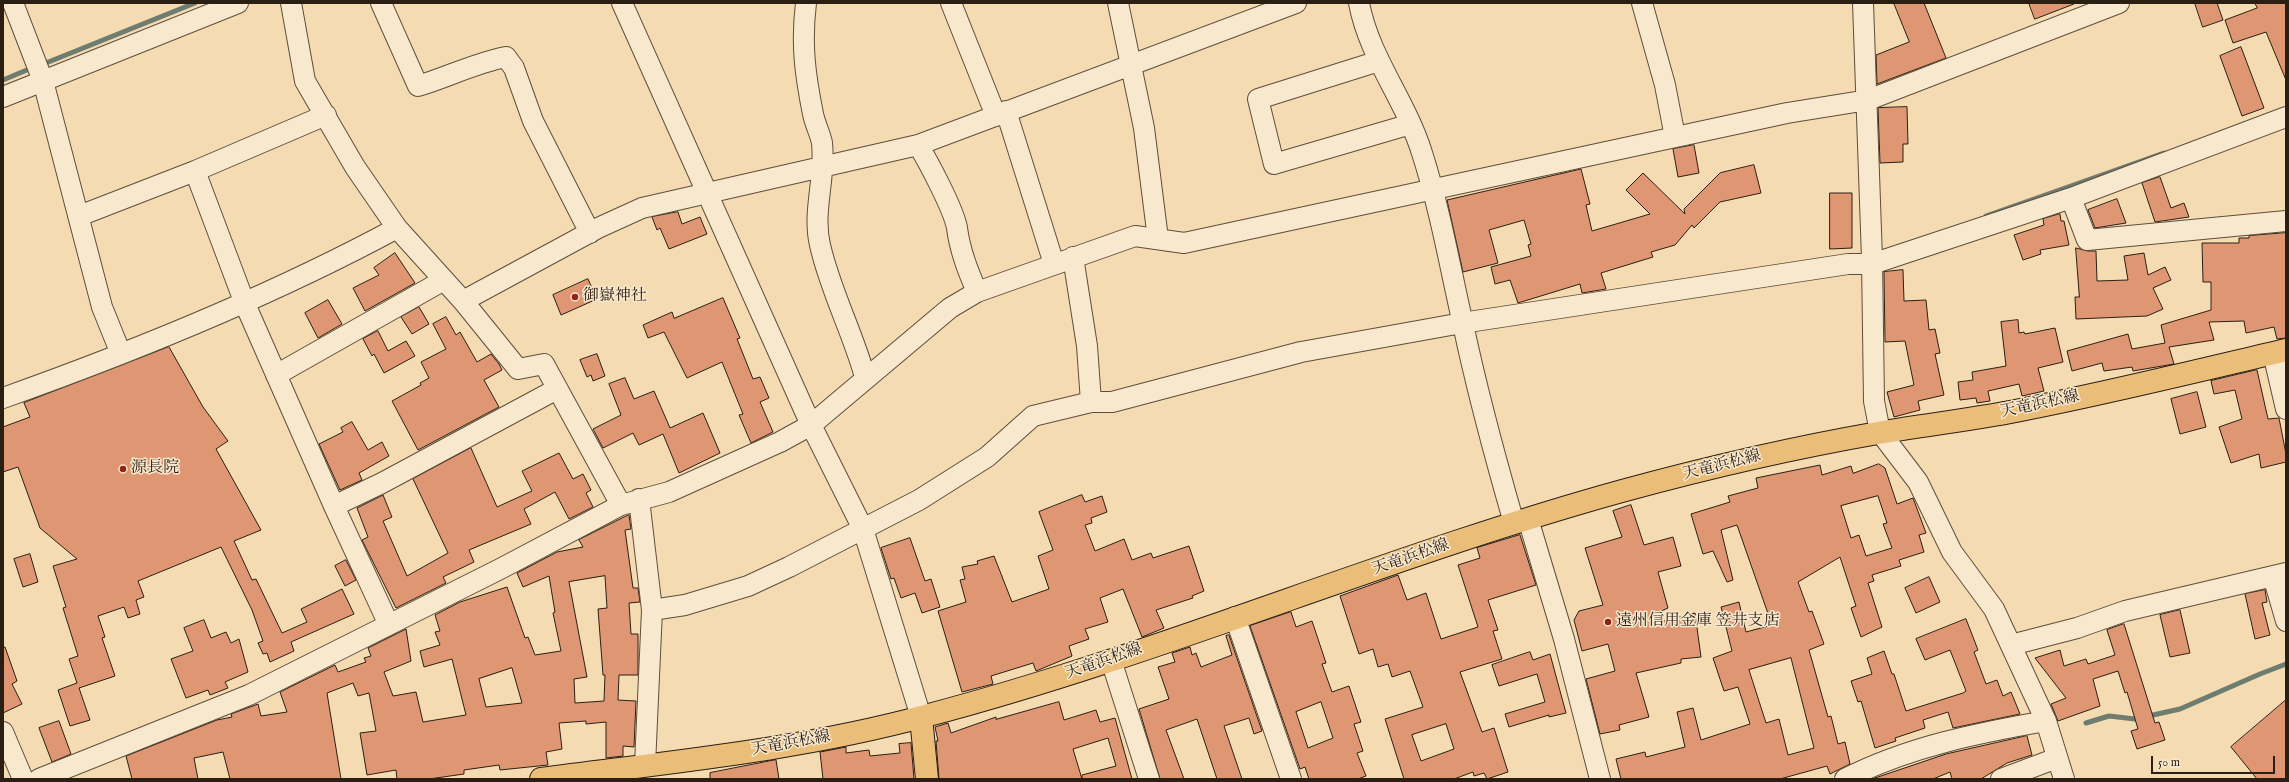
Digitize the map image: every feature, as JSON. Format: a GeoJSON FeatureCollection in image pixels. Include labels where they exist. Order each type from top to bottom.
{"type":"FeatureCollection","features":[{"type":"Feature","properties":{"kind":"main road","name":"天竜浜松線"},"geometry":{"type":"LineString","coordinates":[[541,779],[794,745],[921,718],[1015,691],[1521,521],[1624,491],[1768,455],[1880,432],[1954,422],[2029,408],[2279,352]]}},
{"type":"Feature","properties":{"kind":"main road"},"geometry":{"type":"LineString","coordinates":[[921,718],[927,779]]}},
{"type":"Feature","properties":{"kind":"street"},"geometry":{"type":"LineString","coordinates":[[13,3],[39,70],[102,307],[121,354]]}},
{"type":"Feature","properties":{"kind":"street"},"geometry":{"type":"LineString","coordinates":[[3,97],[39,70],[238,3]]}},
{"type":"Feature","properties":{"kind":"street"},"geometry":{"type":"LineString","coordinates":[[291,3],[305,81],[355,167],[397,228],[444,280],[518,368],[544,364],[557,389],[630,502],[652,610],[645,765]]}},
{"type":"Feature","properties":{"kind":"street"},"geometry":{"type":"LineString","coordinates":[[381,3],[418,86],[448,78],[489,60],[506,57],[514,68],[533,121],[590,233]]}},
{"type":"Feature","properties":{"kind":"street"},"geometry":{"type":"LineString","coordinates":[[622,3],[708,193],[810,425],[863,529],[921,718]]}},
{"type":"Feature","properties":{"kind":"street"},"geometry":{"type":"LineString","coordinates":[[806,3],[802,37],[805,72],[814,117],[822,142],[823,166],[817,221],[820,245],[865,377]]}},
{"type":"Feature","properties":{"kind":"street"},"geometry":{"type":"LineString","coordinates":[[951,3],[1001,113],[1054,264]]}},
{"type":"Feature","properties":{"kind":"street"},"geometry":{"type":"LineString","coordinates":[[1118,3],[1132,64],[1144,128],[1158,239]]}},
{"type":"Feature","properties":{"kind":"street"},"geometry":{"type":"LineString","coordinates":[[462,301],[590,233],[642,208],[918,145],[1296,3]]}},
{"type":"Feature","properties":{"kind":"street"},"geometry":{"type":"LineString","coordinates":[[1359,3],[1363,24],[1379,61],[1411,124],[1432,190],[1481,401],[1521,521],[1564,639],[1600,779]]}},
{"type":"Feature","properties":{"kind":"street"},"geometry":{"type":"LineString","coordinates":[[1642,3],[1665,85],[1675,137]]}},
{"type":"Feature","properties":{"kind":"street"},"geometry":{"type":"LineString","coordinates":[[1863,3],[1868,100],[1874,401],[1880,432],[1918,482],[1952,552],[1994,609],[2046,721],[2064,779]]}},
{"type":"Feature","properties":{"kind":"street"},"geometry":{"type":"LineString","coordinates":[[39,779],[249,695],[630,502],[669,492],[780,442],[810,425],[865,377],[950,308],[977,292],[1135,236],[1184,243],[1787,113],[1868,100],[2119,3]]}},
{"type":"Feature","properties":{"kind":"street"},"geometry":{"type":"LineString","coordinates":[[1379,61],[1258,99],[1274,164],[1411,124]]}},
{"type":"Feature","properties":{"kind":"street"},"geometry":{"type":"LineString","coordinates":[[79,216],[195,171],[326,115]]}},
{"type":"Feature","properties":{"kind":"street"},"geometry":{"type":"LineString","coordinates":[[652,610],[685,604],[748,586],[863,529],[919,500],[987,457],[1033,416],[1091,402],[1112,402],[1301,352],[1462,323],[1848,264],[1872,264],[2071,198],[2286,117]]}},
{"type":"Feature","properties":{"kind":"street"},"geometry":{"type":"LineString","coordinates":[[918,145],[938,181],[954,220],[962,254],[977,292]]}},
{"type":"Feature","properties":{"kind":"street"},"geometry":{"type":"LineString","coordinates":[[195,171],[245,304],[334,506],[389,625]]}},
{"type":"Feature","properties":{"kind":"street"},"geometry":{"type":"LineString","coordinates":[[2071,198],[2087,240],[2286,220]]}},
{"type":"Feature","properties":{"kind":"street"},"geometry":{"type":"LineString","coordinates":[[3,398],[121,354],[245,304],[397,228]]}},
{"type":"Feature","properties":{"kind":"street"},"geometry":{"type":"LineString","coordinates":[[1073,257],[1086,346],[1091,402]]}},
{"type":"Feature","properties":{"kind":"street"},"geometry":{"type":"LineString","coordinates":[[276,375],[444,280]]}},
{"type":"Feature","properties":{"kind":"street"},"geometry":{"type":"LineString","coordinates":[[2279,352],[2286,409]]}},
{"type":"Feature","properties":{"kind":"street"},"geometry":{"type":"LineString","coordinates":[[334,506],[382,483],[557,389]]}},
{"type":"Feature","properties":{"kind":"street"},"geometry":{"type":"LineString","coordinates":[[2011,645],[2077,628],[2125,611],[2280,574],[2286,621]]}},
{"type":"Feature","properties":{"kind":"street"},"geometry":{"type":"LineString","coordinates":[[1234,617],[1291,779]]}},
{"type":"Feature","properties":{"kind":"street"},"geometry":{"type":"LineString","coordinates":[[1111,660],[1149,779]]}},
{"type":"Feature","properties":{"kind":"street"},"geometry":{"type":"LineString","coordinates":[[1845,779],[1881,764],[1984,731],[2046,721]]}},
{"type":"Feature","properties":{"kind":"street"},"geometry":{"type":"LineString","coordinates":[[3,732],[23,779]]}},
{"type":"Feature","properties":{"kind":"street"},"geometry":{"type":"LineString","coordinates":[[2001,779],[2057,758]]}},
{"type":"Feature","properties":{"kind":"building"},"geometry":{"type":"Polygon","coordinates":[[[1894,3],[1924,3],[1946,58],[1877,84],[1876,55],[1909,42],[1894,3]]]}},
{"type":"Feature","properties":{"kind":"building"},"geometry":{"type":"Polygon","coordinates":[[[2029,3],[2074,3],[2074,4],[2035,19],[2029,3]]]}},
{"type":"Feature","properties":{"kind":"building"},"geometry":{"type":"Polygon","coordinates":[[[2195,3],[2217,3],[2223,20],[2203,27],[2195,3]]]}},
{"type":"Feature","properties":{"kind":"building"},"geometry":{"type":"Polygon","coordinates":[[[2255,3],[2286,3],[2286,80],[2266,32],[2233,43],[2225,20],[2257,8],[2255,3]]]}},
{"type":"Feature","properties":{"kind":"building"},"geometry":{"type":"Polygon","coordinates":[[[2241,47],[2264,108],[2242,116],[2220,56],[2241,47]]]}},
{"type":"Feature","properties":{"kind":"building"},"geometry":{"type":"Polygon","coordinates":[[[1907,107],[1908,144],[1903,144],[1903,162],[1880,163],[1878,108],[1907,107]]]}},
{"type":"Feature","properties":{"kind":"building"},"geometry":{"type":"Polygon","coordinates":[[[1694,145],[1699,173],[1678,177],[1673,149],[1694,145]]]}},
{"type":"Feature","properties":{"kind":"building"},"geometry":{"type":"Polygon","coordinates":[[[1754,165],[1761,193],[1720,202],[1694,228],[1692,225],[1675,245],[1651,252],[1653,257],[1601,273],[1606,289],[1582,293],[1580,284],[1518,303],[1510,280],[1495,284],[1491,267],[1531,256],[1528,245],[1531,244],[1524,220],[1489,230],[1498,263],[1463,272],[1447,200],[1581,169],[1590,204],[1586,205],[1592,231],[1650,214],[1626,190],[1643,173],[1685,214],[1684,209],[1720,173],[1754,165]]]}},
{"type":"Feature","properties":{"kind":"building"},"geometry":{"type":"Polygon","coordinates":[[[2160,177],[2171,208],[2184,203],[2189,217],[2155,222],[2142,183],[2160,177]]]}},
{"type":"Feature","properties":{"kind":"building"},"geometry":{"type":"Polygon","coordinates":[[[1830,193],[1852,193],[1852,248],[1830,249],[1830,193]]]}},
{"type":"Feature","properties":{"kind":"building"},"geometry":{"type":"Polygon","coordinates":[[[2117,199],[2126,223],[2095,228],[2088,210],[2117,199]]]}},
{"type":"Feature","properties":{"kind":"building"},"geometry":{"type":"Polygon","coordinates":[[[678,212],[682,224],[700,217],[707,234],[669,249],[660,228],[657,230],[652,217],[678,212]]]}},
{"type":"Feature","properties":{"kind":"building"},"geometry":{"type":"Polygon","coordinates":[[[2060,214],[2061,221],[2064,221],[2069,245],[2040,250],[2041,254],[2023,260],[2014,235],[2044,225],[2043,219],[2060,214]]]}},
{"type":"Feature","properties":{"kind":"building"},"geometry":{"type":"Polygon","coordinates":[[[2286,233],[2286,338],[2277,339],[2274,327],[2246,333],[2244,321],[2209,322],[2214,340],[2169,347],[2174,364],[2133,371],[2132,367],[2104,371],[2102,363],[2072,371],[2067,351],[2128,334],[2132,349],[2165,343],[2161,325],[2211,310],[2211,282],[2203,282],[2202,243],[2239,243],[2239,238],[2286,233]]]}},
{"type":"Feature","properties":{"kind":"building"},"geometry":{"type":"Polygon","coordinates":[[[2076,248],[2096,251],[2097,281],[2128,280],[2124,256],[2144,253],[2148,275],[2165,267],[2171,280],[2153,288],[2163,309],[2147,316],[2076,319],[2075,297],[2079,297],[2076,248]]]}},
{"type":"Feature","properties":{"kind":"building"},"geometry":{"type":"Polygon","coordinates":[[[395,253],[415,283],[365,311],[353,288],[379,275],[374,268],[395,253]]]}},
{"type":"Feature","properties":{"kind":"building"},"geometry":{"type":"Polygon","coordinates":[[[1903,270],[1904,301],[1926,300],[1929,330],[1935,329],[1940,353],[1935,354],[1944,395],[1918,401],[1920,410],[1894,417],[1887,392],[1914,385],[1905,341],[1885,342],[1884,272],[1903,270]]]}},
{"type":"Feature","properties":{"kind":"building","name":"御嶽神社"},"geometry":{"type":"Polygon","coordinates":[[[588,279],[597,299],[561,315],[553,295],[588,279]]]}},
{"type":"Feature","properties":{"kind":"building"},"geometry":{"type":"Polygon","coordinates":[[[723,298],[740,338],[737,339],[753,379],[760,377],[769,398],[760,402],[773,432],[751,443],[739,415],[743,414],[722,362],[687,378],[664,332],[648,338],[643,325],[672,312],[674,318],[723,298]]]}},
{"type":"Feature","properties":{"kind":"building"},"geometry":{"type":"Polygon","coordinates":[[[328,300],[342,324],[318,338],[305,313],[328,300]]]}},
{"type":"Feature","properties":{"kind":"building"},"geometry":{"type":"Polygon","coordinates":[[[419,307],[429,324],[412,334],[401,317],[419,307]]]}},
{"type":"Feature","properties":{"kind":"building"},"geometry":{"type":"Polygon","coordinates":[[[446,317],[456,335],[460,332],[477,362],[491,354],[499,364],[502,370],[484,380],[499,407],[418,450],[392,401],[421,385],[420,383],[429,378],[421,362],[446,349],[433,324],[446,317]]]}},
{"type":"Feature","properties":{"kind":"building"},"geometry":{"type":"Polygon","coordinates":[[[2018,320],[2019,333],[2024,332],[2025,334],[2055,328],[2063,362],[2038,368],[2044,391],[2022,396],[2019,384],[1988,391],[1990,401],[1977,403],[1976,398],[1960,400],[1958,382],[1973,380],[1972,372],[2006,366],[2001,322],[2018,320]]]}},
{"type":"Feature","properties":{"kind":"building"},"geometry":{"type":"Polygon","coordinates":[[[378,331],[388,351],[406,341],[415,356],[384,373],[374,354],[372,356],[363,339],[378,331]]]}},
{"type":"Feature","properties":{"kind":"building","name":"源長院"},"geometry":{"type":"Polygon","coordinates":[[[169,347],[203,407],[228,441],[216,449],[261,530],[234,541],[252,580],[256,579],[282,633],[307,622],[301,609],[342,589],[354,614],[291,642],[294,651],[270,662],[267,653],[263,654],[258,643],[263,641],[252,610],[221,547],[138,581],[144,597],[136,600],[140,614],[128,618],[124,607],[98,616],[105,637],[102,638],[115,676],[79,688],[90,720],[70,726],[58,690],[77,683],[69,659],[78,656],[63,608],[66,607],[53,566],[77,559],[40,528],[18,467],[3,472],[3,427],[30,417],[24,403],[169,347]]]}},
{"type":"Feature","properties":{"kind":"building"},"geometry":{"type":"Polygon","coordinates":[[[597,354],[605,376],[593,381],[591,375],[587,377],[580,360],[597,354]]]}},
{"type":"Feature","properties":{"kind":"building"},"geometry":{"type":"Polygon","coordinates":[[[2257,370],[2268,419],[2279,418],[2286,454],[2286,462],[2261,468],[2259,454],[2231,463],[2219,427],[2242,419],[2235,390],[2214,394],[2211,381],[2257,370]]]}},
{"type":"Feature","properties":{"kind":"building"},"geometry":{"type":"Polygon","coordinates":[[[625,378],[634,399],[654,391],[670,428],[703,413],[720,453],[679,473],[663,434],[639,445],[633,433],[603,448],[593,429],[621,415],[609,384],[625,378]]]}},
{"type":"Feature","properties":{"kind":"building"},"geometry":{"type":"Polygon","coordinates":[[[2197,392],[2206,427],[2180,434],[2171,399],[2197,392]]]}},
{"type":"Feature","properties":{"kind":"building"},"geometry":{"type":"Polygon","coordinates":[[[352,422],[368,450],[382,442],[389,456],[359,473],[362,480],[340,490],[319,444],[343,432],[341,428],[352,422]]]}},
{"type":"Feature","properties":{"kind":"building"},"geometry":{"type":"Polygon","coordinates":[[[471,448],[497,507],[532,491],[522,471],[559,453],[573,479],[583,474],[591,490],[586,493],[593,507],[569,519],[555,492],[524,509],[531,524],[469,550],[474,562],[443,577],[446,583],[396,608],[362,540],[368,537],[357,508],[383,495],[392,517],[383,521],[407,576],[448,553],[413,479],[471,448]]]}},
{"type":"Feature","properties":{"kind":"building"},"geometry":{"type":"Polygon","coordinates":[[[1879,464],[1885,468],[1897,504],[1913,498],[1926,533],[1919,535],[1924,552],[1899,560],[1901,566],[1872,575],[1874,581],[1868,583],[1882,627],[1861,637],[1851,608],[1856,606],[1840,557],[1798,582],[1809,612],[1812,611],[1824,644],[1809,650],[1828,717],[1831,716],[1838,744],[1845,742],[1850,764],[1830,774],[1827,766],[1780,779],[1621,779],[1616,759],[1645,752],[1646,757],[1685,747],[1677,712],[1693,708],[1701,740],[1750,724],[1738,687],[1724,691],[1713,658],[1732,651],[1721,607],[1739,602],[1746,632],[1772,625],[1737,525],[1721,530],[1733,580],[1727,582],[1713,551],[1703,554],[1691,514],[1730,502],[1728,496],[1758,488],[1756,478],[1820,465],[1822,475],[1851,466],[1853,473],[1879,464]],[[1878,496],[1841,506],[1851,538],[1859,535],[1866,556],[1892,548],[1883,524],[1887,523],[1878,496]],[[1791,658],[1749,670],[1766,723],[1779,719],[1788,755],[1814,748],[1791,658]]]}},
{"type":"Feature","properties":{"kind":"building"},"geometry":{"type":"Polygon","coordinates":[[[1082,495],[1085,502],[1102,496],[1107,512],[1091,518],[1092,523],[1085,525],[1095,551],[1124,539],[1132,560],[1151,553],[1153,558],[1189,546],[1204,591],[1192,596],[1193,598],[1156,610],[1164,628],[1142,637],[1123,589],[1100,598],[1108,622],[1085,629],[1089,639],[1069,646],[1072,656],[1036,671],[1033,663],[991,676],[993,684],[962,692],[938,611],[966,602],[960,580],[965,579],[962,567],[978,564],[977,561],[994,556],[1012,602],[1049,589],[1038,556],[1053,550],[1039,512],[1082,495]]]}},
{"type":"Feature","properties":{"kind":"building"},"geometry":{"type":"Polygon","coordinates":[[[1631,505],[1644,545],[1673,537],[1681,566],[1658,572],[1668,608],[1650,616],[1653,624],[1695,613],[1701,657],[1681,659],[1681,663],[1636,673],[1649,717],[1619,725],[1620,730],[1600,734],[1586,679],[1615,671],[1608,644],[1582,651],[1574,620],[1579,611],[1603,605],[1585,548],[1622,537],[1613,511],[1631,505]]]}},
{"type":"Feature","properties":{"kind":"building"},"geometry":{"type":"Polygon","coordinates":[[[629,515],[631,529],[625,530],[633,588],[638,588],[640,602],[629,603],[631,634],[638,634],[638,675],[619,675],[618,700],[636,701],[634,747],[623,746],[623,756],[606,758],[606,722],[586,724],[586,721],[559,723],[562,749],[546,752],[548,765],[500,770],[499,765],[464,770],[464,774],[429,779],[397,779],[396,770],[367,775],[360,733],[376,731],[369,693],[358,696],[353,683],[327,693],[341,779],[230,779],[223,752],[194,758],[198,779],[132,779],[126,756],[217,720],[232,717],[231,714],[258,704],[261,716],[287,712],[280,692],[335,665],[338,672],[366,662],[364,658],[371,656],[368,648],[406,629],[411,661],[384,672],[393,696],[416,692],[423,722],[466,715],[452,659],[424,667],[420,651],[440,645],[435,632],[440,631],[435,615],[460,602],[507,587],[525,638],[528,637],[535,655],[561,651],[553,613],[555,612],[549,576],[523,587],[517,573],[557,552],[583,547],[579,540],[629,515]],[[605,576],[569,582],[587,677],[574,679],[575,703],[604,701],[605,675],[603,675],[598,609],[607,608],[605,576]],[[512,668],[479,679],[486,707],[522,703],[512,668]]]}},
{"type":"Feature","properties":{"kind":"building"},"geometry":{"type":"Polygon","coordinates":[[[1520,535],[1536,585],[1488,600],[1498,630],[1493,631],[1502,659],[1460,672],[1482,732],[1494,728],[1508,772],[1487,779],[1484,773],[1474,776],[1473,772],[1454,779],[1404,779],[1385,719],[1423,707],[1410,671],[1392,677],[1388,664],[1378,667],[1373,649],[1359,654],[1340,596],[1398,575],[1407,600],[1426,593],[1441,639],[1478,627],[1458,565],[1480,558],[1477,548],[1520,535]],[[1446,724],[1412,735],[1421,761],[1454,749],[1446,724]]]}},
{"type":"Feature","properties":{"kind":"building"},"geometry":{"type":"Polygon","coordinates":[[[910,538],[925,581],[931,579],[940,607],[922,613],[915,593],[901,598],[894,578],[891,579],[881,548],[910,538]]]}},
{"type":"Feature","properties":{"kind":"building"},"geometry":{"type":"Polygon","coordinates":[[[30,554],[38,582],[23,587],[14,559],[30,554]]]}},
{"type":"Feature","properties":{"kind":"building"},"geometry":{"type":"Polygon","coordinates":[[[346,560],[356,580],[345,586],[335,566],[346,560]]]}},
{"type":"Feature","properties":{"kind":"building"},"geometry":{"type":"Polygon","coordinates":[[[1929,577],[1940,602],[1916,613],[1905,588],[1929,577]]]}},
{"type":"Feature","properties":{"kind":"building"},"geometry":{"type":"Polygon","coordinates":[[[2265,590],[2267,602],[2262,603],[2270,635],[2255,639],[2245,594],[2265,590]]]}},
{"type":"Feature","properties":{"kind":"building"},"geometry":{"type":"Polygon","coordinates":[[[2180,610],[2190,653],[2170,657],[2160,615],[2180,610]]]}},
{"type":"Feature","properties":{"kind":"building"},"geometry":{"type":"Polygon","coordinates":[[[1291,612],[1296,627],[1312,621],[1326,663],[1322,664],[1332,692],[1349,686],[1361,722],[1354,724],[1363,751],[1357,753],[1366,776],[1358,779],[1309,779],[1305,767],[1300,769],[1250,626],[1291,612]],[[1321,702],[1296,712],[1308,748],[1333,738],[1321,702]]]}},
{"type":"Feature","properties":{"kind":"building"},"geometry":{"type":"Polygon","coordinates":[[[1966,619],[1978,650],[1974,652],[1986,684],[1997,680],[2003,696],[2011,692],[2020,714],[1953,728],[1948,712],[1923,720],[1925,728],[1895,738],[1896,741],[1875,748],[1861,701],[1858,702],[1851,681],[1872,674],[1867,658],[1884,651],[1892,674],[1894,674],[1906,711],[1963,693],[1966,691],[1950,650],[1925,660],[1916,639],[1966,619]]]}},
{"type":"Feature","properties":{"kind":"building"},"geometry":{"type":"Polygon","coordinates":[[[204,620],[211,638],[226,632],[231,643],[239,639],[248,672],[225,682],[228,688],[210,695],[208,690],[186,698],[171,659],[193,651],[184,628],[204,620]]]}},
{"type":"Feature","properties":{"kind":"building"},"geometry":{"type":"Polygon","coordinates":[[[2124,624],[2155,723],[2159,722],[2165,740],[2137,749],[2131,731],[2138,729],[2127,692],[2125,693],[2118,671],[2093,679],[2100,706],[2058,721],[2051,704],[2066,698],[2035,658],[2060,650],[2064,666],[2086,659],[2088,664],[2115,655],[2107,630],[2124,624]]]}},
{"type":"Feature","properties":{"kind":"building"},"geometry":{"type":"Polygon","coordinates":[[[1229,635],[1262,731],[1254,734],[1249,718],[1224,726],[1242,779],[1217,779],[1197,719],[1166,730],[1184,779],[1160,779],[1139,709],[1169,699],[1158,667],[1175,662],[1172,653],[1190,647],[1192,655],[1196,653],[1201,667],[1232,655],[1226,636],[1229,635]]]}},
{"type":"Feature","properties":{"kind":"building"},"geometry":{"type":"Polygon","coordinates":[[[3,647],[5,647],[17,681],[12,684],[22,704],[3,713],[3,647]]]}},
{"type":"Feature","properties":{"kind":"building"},"geometry":{"type":"Polygon","coordinates":[[[1530,652],[1533,660],[1550,654],[1566,713],[1549,717],[1549,715],[1509,727],[1505,714],[1545,702],[1537,674],[1499,686],[1492,665],[1530,652]]]}},
{"type":"Feature","properties":{"kind":"building"},"geometry":{"type":"Polygon","coordinates":[[[2286,700],[2286,779],[2257,779],[2231,747],[2286,700]]]}},
{"type":"Feature","properties":{"kind":"building"},"geometry":{"type":"Polygon","coordinates":[[[1059,702],[1064,720],[1096,710],[1100,722],[1115,718],[1132,779],[1082,779],[939,779],[936,741],[938,741],[935,727],[948,723],[951,733],[996,717],[996,719],[1059,702]],[[1108,738],[1073,749],[1082,779],[1082,775],[1116,766],[1108,738]]]}},
{"type":"Feature","properties":{"kind":"building"},"geometry":{"type":"Polygon","coordinates":[[[59,721],[71,754],[52,762],[39,728],[59,721]]]}},
{"type":"Feature","properties":{"kind":"building"},"geometry":{"type":"Polygon","coordinates":[[[2027,736],[2032,755],[2007,763],[1981,779],[1952,779],[1950,772],[1933,779],[1872,779],[1946,754],[2027,736]]]}},
{"type":"Feature","properties":{"kind":"building"},"geometry":{"type":"Polygon","coordinates":[[[911,743],[914,779],[823,779],[820,752],[846,747],[846,753],[869,750],[870,756],[900,753],[899,744],[911,743]]]}},
{"type":"Feature","properties":{"kind":"building"},"geometry":{"type":"Polygon","coordinates":[[[776,760],[779,779],[710,779],[710,773],[776,760]]]}},
{"type":"Feature","properties":{"kind":"waterway"},"geometry":{"type":"LineString","coordinates":[[41,65],[195,3]]}},
{"type":"Feature","properties":{"kind":"waterway"},"geometry":{"type":"LineString","coordinates":[[3,80],[34,67]]}},
{"type":"Feature","properties":{"kind":"waterway"},"geometry":{"type":"LineString","coordinates":[[1986,216],[2164,153]]}},
{"type":"Feature","properties":{"kind":"waterway"},"geometry":{"type":"LineString","coordinates":[[2086,723],[2109,716],[2135,719],[2180,709],[2286,664]]}},
{"type":"Feature","properties":{"kind":"place","name":"御嶽神社"},"geometry":{"type":"Point","coordinates":[575,297]}},
{"type":"Feature","properties":{"kind":"place","name":"源長院"},"geometry":{"type":"Point","coordinates":[123,469]}},
{"type":"Feature","properties":{"kind":"place","name":"遠州信用金庫 笠井支店"},"geometry":{"type":"Point","coordinates":[1608,622]}}]}
